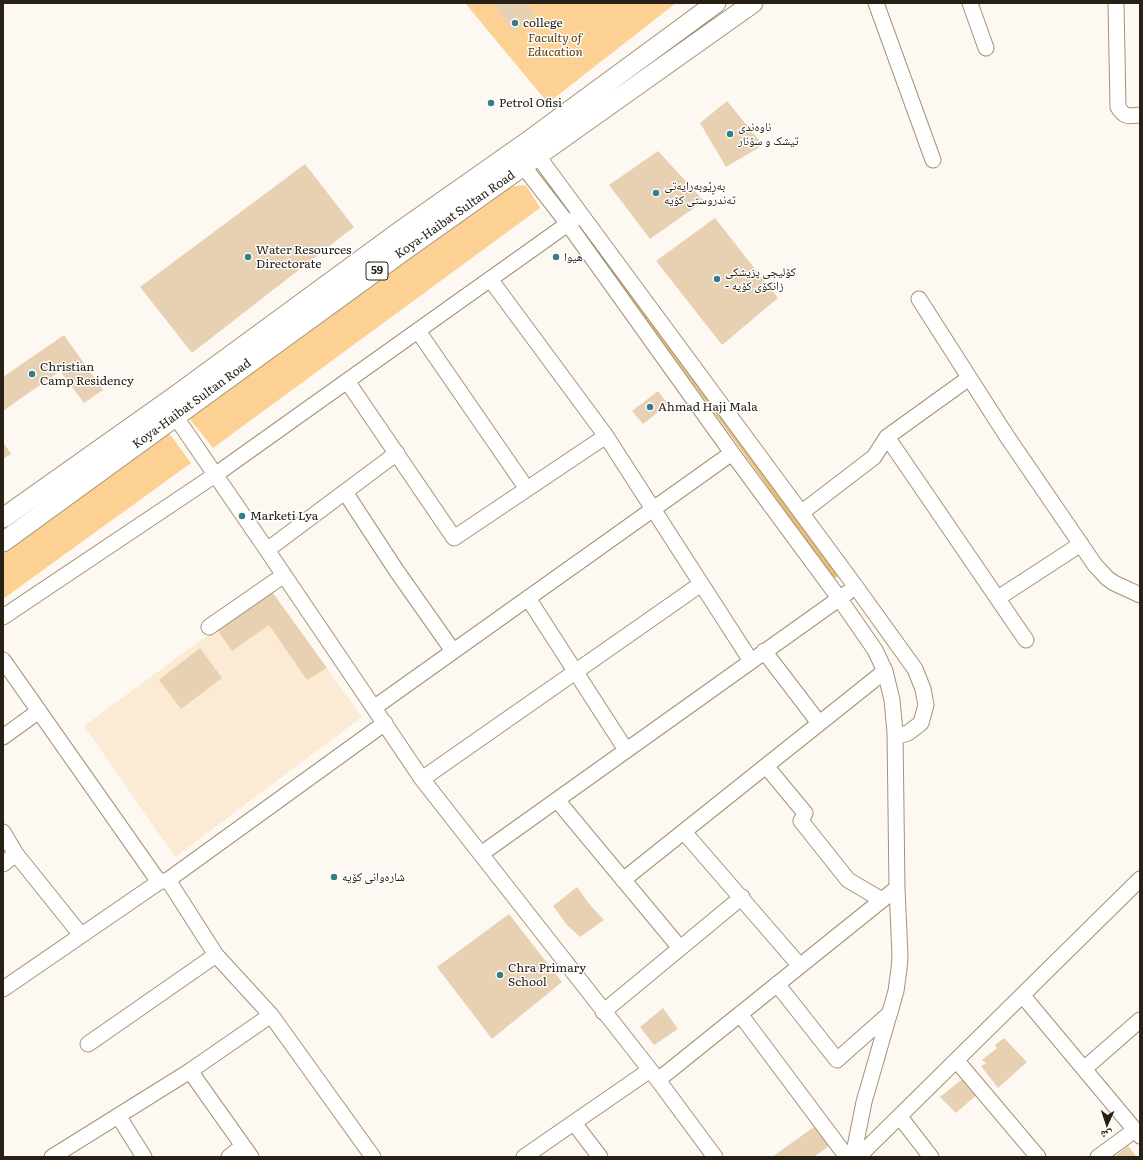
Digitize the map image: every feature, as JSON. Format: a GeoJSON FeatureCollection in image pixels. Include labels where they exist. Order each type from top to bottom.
{"type":"FeatureCollection","features":[{"type":"Feature","properties":{"kind":"main road","name":"Koya-Haibat Sultan Road"},"geometry":{"type":"LineString","coordinates":[[3,542],[526,154],[716,3]]}},
{"type":"Feature","properties":{"kind":"main road","name":"Koya-Haibat Sultan Road"},"geometry":{"type":"LineString","coordinates":[[3,518],[190,385],[399,232],[526,154],[753,3]]}},
{"type":"Feature","properties":{"kind":"street"},"geometry":{"type":"LineString","coordinates":[[876,3],[933,160]]}},
{"type":"Feature","properties":{"kind":"street"},"geometry":{"type":"LineString","coordinates":[[970,3],[986,48]]}},
{"type":"Feature","properties":{"kind":"street"},"geometry":{"type":"LineString","coordinates":[[1116,3],[1118,107],[1126,116],[1140,116]]}},
{"type":"Feature","properties":{"kind":"street"},"geometry":{"type":"LineString","coordinates":[[526,154],[582,214],[915,669],[923,688],[926,705],[921,723],[908,733],[895,737]]}},
{"type":"Feature","properties":{"kind":"street"},"geometry":{"type":"LineString","coordinates":[[526,154],[568,224],[732,453],[839,598],[875,650],[885,671],[892,700],[895,737],[897,888],[900,956],[896,991],[871,1073],[853,1157]]}},
{"type":"Feature","properties":{"kind":"street"},"geometry":{"type":"LineString","coordinates":[[3,617],[215,475],[582,214]]}},
{"type":"Feature","properties":{"kind":"street"},"geometry":{"type":"LineString","coordinates":[[490,279],[606,436],[751,661]]}},
{"type":"Feature","properties":{"kind":"street"},"geometry":{"type":"LineString","coordinates":[[919,299],[1006,434],[1095,565],[1114,583],[1140,595]]}},
{"type":"Feature","properties":{"kind":"street"},"geometry":{"type":"LineString","coordinates":[[418,331],[527,489]]}},
{"type":"Feature","properties":{"kind":"street"},"geometry":{"type":"LineString","coordinates":[[801,513],[874,457],[886,437],[969,378]]}},
{"type":"Feature","properties":{"kind":"street"},"geometry":{"type":"LineString","coordinates":[[347,381],[454,538],[606,436]]}},
{"type":"Feature","properties":{"kind":"street"},"geometry":{"type":"LineString","coordinates":[[174,416],[375,707],[422,779],[603,1012],[654,1075],[714,1157]]}},
{"type":"Feature","properties":{"kind":"street"},"geometry":{"type":"LineString","coordinates":[[886,437],[1026,640]]}},
{"type":"Feature","properties":{"kind":"street"},"geometry":{"type":"LineString","coordinates":[[375,707],[732,453]]}},
{"type":"Feature","properties":{"kind":"street"},"geometry":{"type":"LineString","coordinates":[[267,550],[397,454]]}},
{"type":"Feature","properties":{"kind":"street"},"geometry":{"type":"LineString","coordinates":[[345,492],[396,570],[453,651]]}},
{"type":"Feature","properties":{"kind":"street"},"geometry":{"type":"LineString","coordinates":[[795,538],[811,526]]}},
{"type":"Feature","properties":{"kind":"street"},"geometry":{"type":"LineString","coordinates":[[998,598],[1081,544]]}},
{"type":"Feature","properties":{"kind":"street"},"geometry":{"type":"LineString","coordinates":[[209,628],[284,575]]}},
{"type":"Feature","properties":{"kind":"street"},"geometry":{"type":"LineString","coordinates":[[422,779],[701,584]]}},
{"type":"Feature","properties":{"kind":"street"},"geometry":{"type":"LineString","coordinates":[[480,854],[856,587]]}},
{"type":"Feature","properties":{"kind":"street"},"geometry":{"type":"LineString","coordinates":[[528,598],[626,750]]}},
{"type":"Feature","properties":{"kind":"street"},"geometry":{"type":"LineString","coordinates":[[764,651],[819,723]]}},
{"type":"Feature","properties":{"kind":"street"},"geometry":{"type":"LineString","coordinates":[[3,660],[216,955],[271,1015],[373,1157]]}},
{"type":"Feature","properties":{"kind":"street"},"geometry":{"type":"LineString","coordinates":[[623,880],[885,671]]}},
{"type":"Feature","properties":{"kind":"street"},"geometry":{"type":"LineString","coordinates":[[3,737],[39,711]]}},
{"type":"Feature","properties":{"kind":"street"},"geometry":{"type":"LineString","coordinates":[[3,989],[81,935],[164,881],[385,722]]}},
{"type":"Feature","properties":{"kind":"street"},"geometry":{"type":"LineString","coordinates":[[766,766],[805,813],[801,821],[848,880],[882,900]]}},
{"type":"Feature","properties":{"kind":"street"},"geometry":{"type":"LineString","coordinates":[[556,800],[680,948]]}},
{"type":"Feature","properties":{"kind":"street"},"geometry":{"type":"LineString","coordinates":[[3,832],[16,854],[81,935]]}},
{"type":"Feature","properties":{"kind":"street"},"geometry":{"type":"LineString","coordinates":[[684,832],[742,897],[800,966]]}},
{"type":"Feature","properties":{"kind":"street"},"geometry":{"type":"LineString","coordinates":[[3,864],[16,854]]}},
{"type":"Feature","properties":{"kind":"street"},"geometry":{"type":"LineString","coordinates":[[858,1157],[1140,879]]}},
{"type":"Feature","properties":{"kind":"street"},"geometry":{"type":"LineString","coordinates":[[524,1157],[574,1122],[654,1075],[740,1014],[897,888]]}},
{"type":"Feature","properties":{"kind":"street"},"geometry":{"type":"LineString","coordinates":[[603,1012],[742,897]]}},
{"type":"Feature","properties":{"kind":"street"},"geometry":{"type":"LineString","coordinates":[[88,1044],[216,955]]}},
{"type":"Feature","properties":{"kind":"street"},"geometry":{"type":"LineString","coordinates":[[777,984],[837,1060],[890,1012]]}},
{"type":"Feature","properties":{"kind":"street"},"geometry":{"type":"LineString","coordinates":[[1023,996],[1137,1133],[1098,1157]]}},
{"type":"Feature","properties":{"kind":"street"},"geometry":{"type":"LineString","coordinates":[[740,1014],[847,1157]]}},
{"type":"Feature","properties":{"kind":"street"},"geometry":{"type":"LineString","coordinates":[[52,1157],[190,1072],[271,1015]]}},
{"type":"Feature","properties":{"kind":"street"},"geometry":{"type":"LineString","coordinates":[[1084,1069],[1140,1020]]}},
{"type":"Feature","properties":{"kind":"street"},"geometry":{"type":"LineString","coordinates":[[957,1061],[1038,1157]]}},
{"type":"Feature","properties":{"kind":"street"},"geometry":{"type":"LineString","coordinates":[[190,1072],[247,1152],[229,1157]]}},
{"type":"Feature","properties":{"kind":"street"},"geometry":{"type":"LineString","coordinates":[[119,1116],[144,1157]]}},
{"type":"Feature","properties":{"kind":"street"},"geometry":{"type":"LineString","coordinates":[[900,1117],[931,1157]]}},
{"type":"Feature","properties":{"kind":"street"},"geometry":{"type":"LineString","coordinates":[[574,1122],[600,1157]]}},
{"type":"Feature","properties":{"kind":"shaded area"},"geometry":{"type":"Polygon","coordinates":[[[581,218],[840,575],[833,579],[751,463],[575,222],[581,218]]]}},
{"type":"Feature","properties":{"kind":"shaded area"},"geometry":{"type":"Polygon","coordinates":[[[270,589],[362,717],[175,857],[84,726],[270,589]]]}},
{"type":"Feature","properties":{"kind":"green space","name":"Faculty of Education"},"geometry":{"type":"Polygon","coordinates":[[[465,3],[676,3],[548,103],[465,3]]]}},
{"type":"Feature","properties":{"kind":"green space"},"geometry":{"type":"Polygon","coordinates":[[[526,185],[540,208],[213,448],[188,417],[506,187],[526,185]]]}},
{"type":"Feature","properties":{"kind":"green space"},"geometry":{"type":"Polygon","coordinates":[[[169,433],[191,463],[3,599],[3,553],[169,433]]]}},
{"type":"Feature","properties":{"kind":"building","name":"college"},"geometry":{"type":"Polygon","coordinates":[[[492,3],[527,3],[535,15],[513,32],[492,3]]]}},
{"type":"Feature","properties":{"kind":"building","name":"ناوەندی تیشک و سۆنار"},"geometry":{"type":"Polygon","coordinates":[[[727,101],[763,145],[726,167],[700,123],[727,101]]]}},
{"type":"Feature","properties":{"kind":"building","name":"بەڕێوبەرایەتی تەندروستی کۆیە"},"geometry":{"type":"Polygon","coordinates":[[[658,151],[704,201],[650,239],[609,185],[658,151]]]}},
{"type":"Feature","properties":{"kind":"building","name":"Water Resources Directorate"},"geometry":{"type":"Polygon","coordinates":[[[305,164],[354,227],[192,353],[140,287],[305,164]]]}},
{"type":"Feature","properties":{"kind":"building","name":"کۆلیجی پزیشکی - زانکۆی کۆیە"},"geometry":{"type":"Polygon","coordinates":[[[715,218],[778,298],[722,345],[656,261],[715,218]]]}},
{"type":"Feature","properties":{"kind":"building","name":"Christian Camp Residency"},"geometry":{"type":"Polygon","coordinates":[[[64,335],[103,390],[84,403],[60,371],[3,411],[3,377],[64,335]]]}},
{"type":"Feature","properties":{"kind":"building","name":"Ahmad Haji Mala"},"geometry":{"type":"Polygon","coordinates":[[[658,391],[668,404],[643,424],[632,411],[658,391]]]}},
{"type":"Feature","properties":{"kind":"building"},"geometry":{"type":"Polygon","coordinates":[[[3,442],[11,454],[3,459],[3,442]]]}},
{"type":"Feature","properties":{"kind":"building"},"geometry":{"type":"Polygon","coordinates":[[[270,589],[327,668],[307,680],[269,625],[232,651],[216,628],[270,589]]]}},
{"type":"Feature","properties":{"kind":"building"},"geometry":{"type":"Polygon","coordinates":[[[200,648],[222,678],[181,709],[159,680],[200,648]]]}},
{"type":"Feature","properties":{"kind":"building"},"geometry":{"type":"Polygon","coordinates":[[[577,887],[604,920],[580,937],[567,925],[553,906],[577,887]]]}},
{"type":"Feature","properties":{"kind":"building","name":"Chra Primary School"},"geometry":{"type":"Polygon","coordinates":[[[509,914],[562,982],[492,1039],[437,967],[509,914]]]}},
{"type":"Feature","properties":{"kind":"building"},"geometry":{"type":"Polygon","coordinates":[[[663,1008],[678,1029],[654,1045],[640,1027],[663,1008]]]}},
{"type":"Feature","properties":{"kind":"building"},"geometry":{"type":"Polygon","coordinates":[[[1004,1038],[1027,1062],[998,1088],[981,1066],[986,1063],[982,1060],[997,1048],[995,1045],[1004,1038]]]}},
{"type":"Feature","properties":{"kind":"building"},"geometry":{"type":"Polygon","coordinates":[[[965,1077],[980,1092],[956,1113],[940,1097],[965,1077]]]}},
{"type":"Feature","properties":{"kind":"building"},"geometry":{"type":"Polygon","coordinates":[[[818,1124],[833,1143],[814,1157],[772,1157],[818,1124]]]}},
{"type":"Feature","properties":{"kind":"building"},"geometry":{"type":"Polygon","coordinates":[[[1128,1146],[1137,1157],[1114,1157],[1128,1146]]]}},
{"type":"Feature","properties":{"kind":"place","name":"college"},"geometry":{"type":"Point","coordinates":[515,23]}},
{"type":"Feature","properties":{"kind":"place","name":"Petrol Ofisi"},"geometry":{"type":"Point","coordinates":[491,103]}},
{"type":"Feature","properties":{"kind":"place","name":"ناوەندی تیشک و سۆنار"},"geometry":{"type":"Point","coordinates":[730,134]}},
{"type":"Feature","properties":{"kind":"place","name":"بەڕێوبەرایەتی تەندروستی کۆیە"},"geometry":{"type":"Point","coordinates":[656,193]}},
{"type":"Feature","properties":{"kind":"place","name":"Water Resources Directorate"},"geometry":{"type":"Point","coordinates":[248,257]}},
{"type":"Feature","properties":{"kind":"place","name":"هیوا"},"geometry":{"type":"Point","coordinates":[556,257]}},
{"type":"Feature","properties":{"kind":"place","name":"کۆلیجی پزیشکی - زانکۆی کۆیە"},"geometry":{"type":"Point","coordinates":[717,279]}},
{"type":"Feature","properties":{"kind":"place","name":"Christian Camp Residency"},"geometry":{"type":"Point","coordinates":[32,374]}},
{"type":"Feature","properties":{"kind":"place","name":"Ahmad Haji Mala"},"geometry":{"type":"Point","coordinates":[650,407]}},
{"type":"Feature","properties":{"kind":"place","name":"Marketi Lya"},"geometry":{"type":"Point","coordinates":[242,516]}},
{"type":"Feature","properties":{"kind":"place","name":"شارەوانی کۆیە"},"geometry":{"type":"Point","coordinates":[334,877]}},
{"type":"Feature","properties":{"kind":"place","name":"Chra Primary School"},"geometry":{"type":"Point","coordinates":[500,975]}}]}
